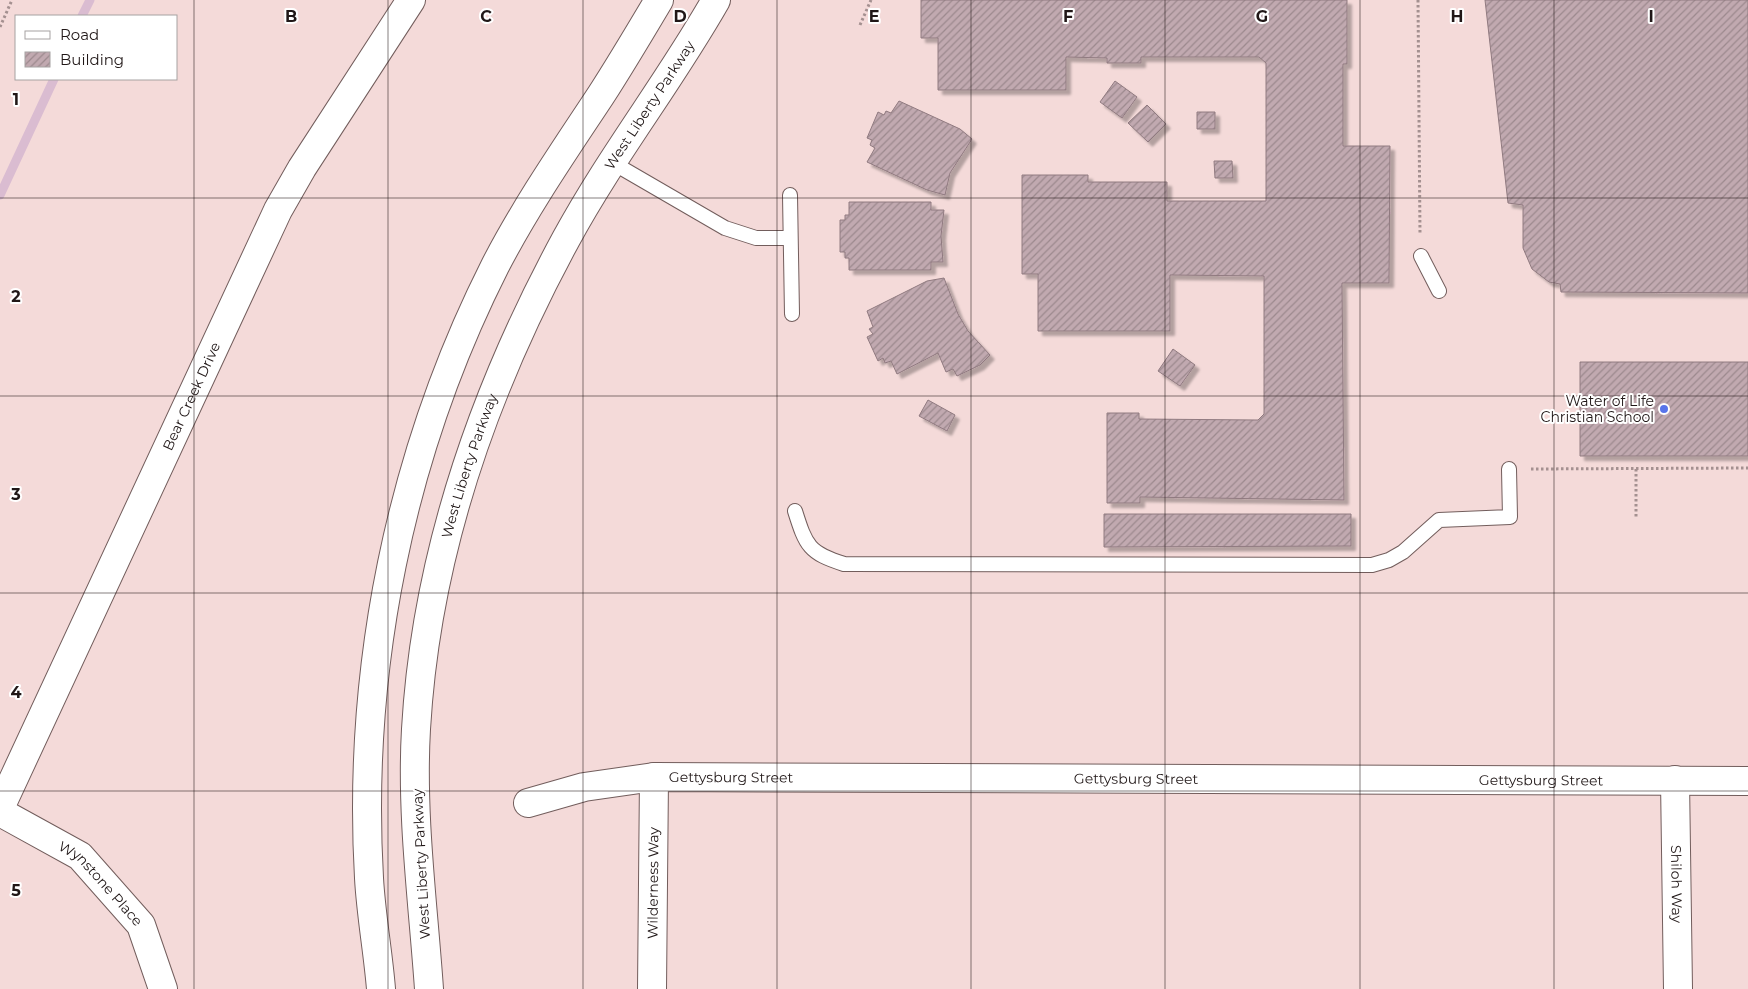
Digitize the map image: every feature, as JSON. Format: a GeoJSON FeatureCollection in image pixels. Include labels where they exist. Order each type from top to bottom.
{"type":"FeatureCollection","features":[{"type":"Feature","properties":{"kind":"street","name":"Bear Creek Drive"},"geometry":{"type":"LineString","coordinates":[[0,810],[278,210],[302,168],[412,0]]}},
{"type":"Feature","properties":{"kind":"street"},"geometry":{"type":"LineString","coordinates":[[381,989],[369,878],[368,792],[372,703],[381,620],[396,542],[414,476],[453,362],[496,265],[549,172],[602,94],[659,0]]}},
{"type":"Feature","properties":{"kind":"street","name":"West Liberty Parkway"},"geometry":{"type":"LineString","coordinates":[[429,989],[419,860],[416,729],[424,644],[441,557],[462,482],[502,369],[533,302],[567,237],[716,0]]}},
{"type":"Feature","properties":{"kind":"street","name":"Gettysburg Street"},"geometry":{"type":"LineString","coordinates":[[528,803],[584,787],[654,777],[1748,781]]}},
{"type":"Feature","properties":{"kind":"street","name":"Wilderness Way"},"geometry":{"type":"LineString","coordinates":[[652,989],[654,777]]}},
{"type":"Feature","properties":{"kind":"street","name":"Shiloh Way"},"geometry":{"type":"LineString","coordinates":[[1676,780],[1678,989]]}},
{"type":"Feature","properties":{"kind":"street","name":"Wynstone Place"},"geometry":{"type":"LineString","coordinates":[[0,810],[80,856],[141,925],[162,989]]}},
{"type":"Feature","properties":{"kind":"lane"},"geometry":{"type":"LineString","coordinates":[[613,163],[725,228],[756,238],[790,238]]}},
{"type":"Feature","properties":{"kind":"lane"},"geometry":{"type":"LineString","coordinates":[[790,195],[792,314]]}},
{"type":"Feature","properties":{"kind":"lane"},"geometry":{"type":"LineString","coordinates":[[1421,256],[1439,291]]}},
{"type":"Feature","properties":{"kind":"lane"},"geometry":{"type":"LineString","coordinates":[[795,511],[803,537],[820,556],[844,564],[1372,565],[1390,560],[1403,552],[1439,520],[1510,516],[1509,469]]}},
{"type":"Feature","properties":{"kind":"path"},"geometry":{"type":"LineString","coordinates":[[0,26],[12,0]]}},
{"type":"Feature","properties":{"kind":"path"},"geometry":{"type":"LineString","coordinates":[[860,25],[871,0]]}},
{"type":"Feature","properties":{"kind":"path"},"geometry":{"type":"LineString","coordinates":[[1418,0],[1421,256]]}},
{"type":"Feature","properties":{"kind":"path"},"geometry":{"type":"LineString","coordinates":[[1509,469],[1748,468]]}},
{"type":"Feature","properties":{"kind":"path"},"geometry":{"type":"LineString","coordinates":[[1636,469],[1636,518]]}},
{"type":"Feature","properties":{"kind":"building"},"geometry":{"type":"Polygon","coordinates":[[[921,0],[1347,0],[1347,64],[1343,64],[1343,146],[1390,146],[1389,283],[1342,283],[1344,500],[1140,497],[1140,503],[1107,503],[1107,413],[1139,413],[1139,419],[1258,420],[1264,414],[1264,276],[1170,275],[1170,331],[1038,331],[1038,274],[1022,274],[1022,175],[1088,175],[1088,182],[1167,182],[1167,201],[1266,201],[1266,63],[1259,57],[1141,57],[1141,63],[1107,63],[1107,58],[1066,57],[1066,90],[938,90],[938,38],[921,38],[921,0]]]}},
{"type":"Feature","properties":{"kind":"building"},"geometry":{"type":"Polygon","coordinates":[[[1485,0],[1748,0],[1748,293],[1561,292],[1560,284],[1549,282],[1532,269],[1523,248],[1523,205],[1508,203],[1485,0]]]}},
{"type":"Feature","properties":{"kind":"building"},"geometry":{"type":"Polygon","coordinates":[[[1115,81],[1137,97],[1122,118],[1100,102],[1115,81]]]}},
{"type":"Feature","properties":{"kind":"building"},"geometry":{"type":"Polygon","coordinates":[[[899,101],[960,129],[972,139],[950,173],[945,195],[927,190],[867,162],[875,148],[870,145],[872,140],[867,138],[878,112],[884,115],[886,111],[891,113],[899,101]]]}},
{"type":"Feature","properties":{"kind":"building"},"geometry":{"type":"Polygon","coordinates":[[[1147,105],[1166,124],[1148,142],[1128,123],[1147,105]]]}},
{"type":"Feature","properties":{"kind":"building"},"geometry":{"type":"Polygon","coordinates":[[[1197,112],[1215,112],[1215,129],[1197,129],[1197,112]]]}},
{"type":"Feature","properties":{"kind":"building"},"geometry":{"type":"Polygon","coordinates":[[[1214,161],[1232,161],[1233,178],[1215,178],[1214,161]]]}},
{"type":"Feature","properties":{"kind":"building"},"geometry":{"type":"Polygon","coordinates":[[[849,202],[931,202],[931,210],[944,210],[941,236],[943,262],[931,262],[931,270],[849,270],[849,258],[845,258],[845,252],[840,252],[840,220],[845,220],[845,215],[849,215],[849,202]]]}},
{"type":"Feature","properties":{"kind":"building"},"geometry":{"type":"Polygon","coordinates":[[[944,278],[958,314],[968,331],[990,355],[980,365],[957,376],[953,369],[946,372],[938,353],[897,374],[891,361],[885,363],[883,358],[878,361],[867,337],[873,334],[869,329],[873,327],[867,311],[927,281],[944,278]]]}},
{"type":"Feature","properties":{"kind":"building"},"geometry":{"type":"Polygon","coordinates":[[[1173,349],[1195,365],[1180,386],[1158,371],[1173,349]]]}},
{"type":"Feature","properties":{"kind":"building","name":"Water of Life Christian School"},"geometry":{"type":"Polygon","coordinates":[[[1580,362],[1748,362],[1748,456],[1580,456],[1580,362]]]}},
{"type":"Feature","properties":{"kind":"building"},"geometry":{"type":"Polygon","coordinates":[[[928,400],[955,415],[947,431],[919,416],[928,400]]]}},
{"type":"Feature","properties":{"kind":"building"},"geometry":{"type":"Polygon","coordinates":[[[1104,514],[1351,514],[1351,546],[1104,547],[1104,514]]]}},
{"type":"Feature","properties":{"kind":"waterway"},"geometry":{"type":"LineString","coordinates":[[82,15],[90,0]]}},
{"type":"Feature","properties":{"kind":"waterway"},"geometry":{"type":"LineString","coordinates":[[0,195],[54,80]]}},
{"type":"Feature","properties":{"kind":"place","name":"Water of Life Christian School"},"geometry":{"type":"Point","coordinates":[1664,409]}}]}
